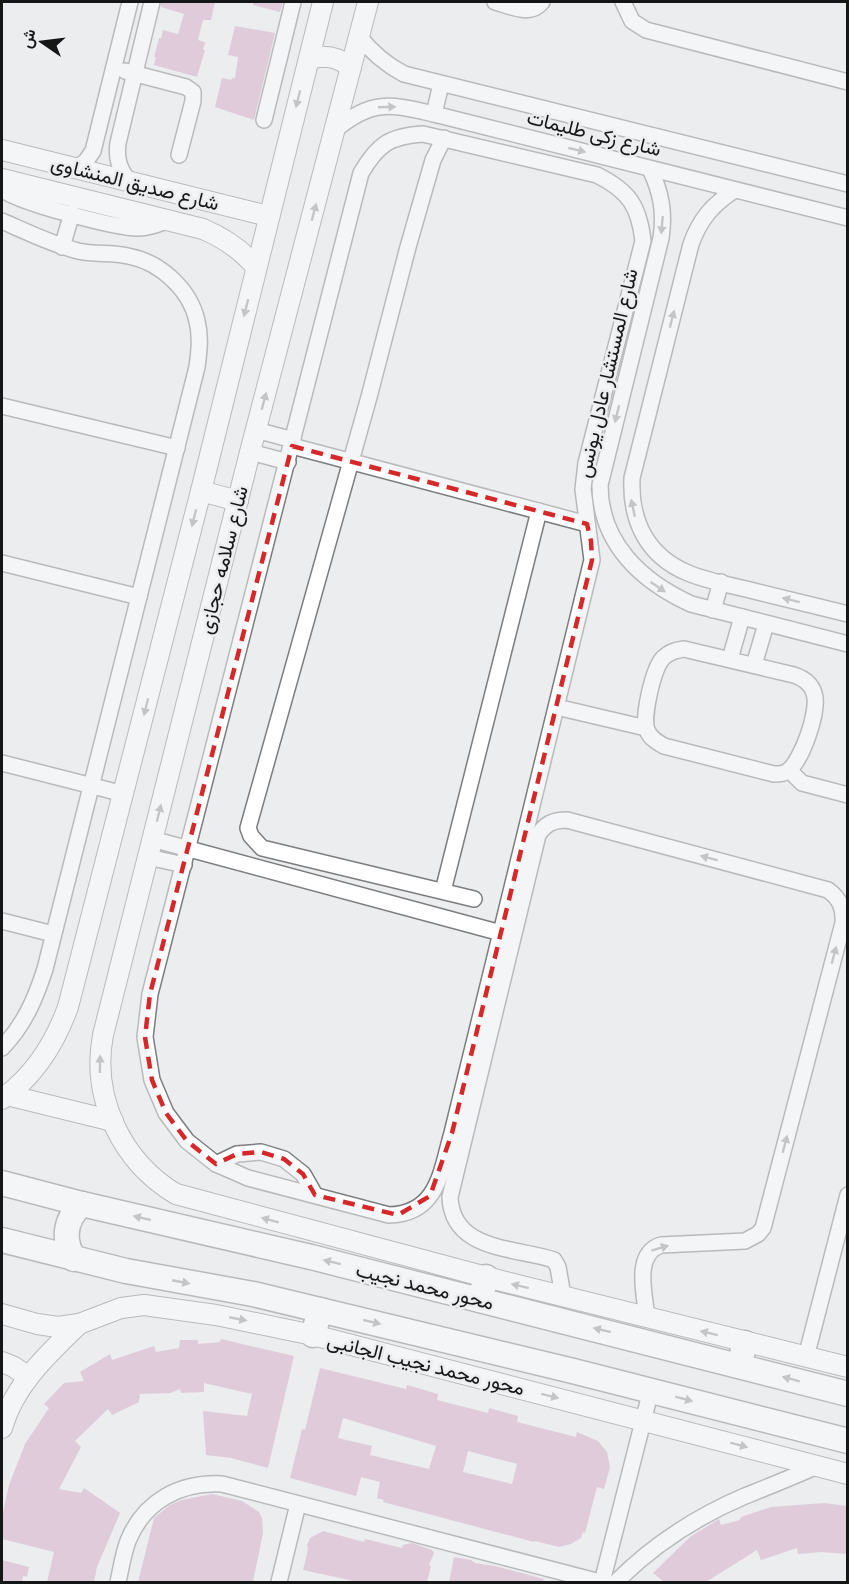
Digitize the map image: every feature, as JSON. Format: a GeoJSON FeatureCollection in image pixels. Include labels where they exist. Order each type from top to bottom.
{"type":"FeatureCollection","features":[{"type":"Feature","properties":{"kind":"main road","name":"محور محمد نجيب"},"geometry":{"type":"LineString","coordinates":[[2,1183],[311,1257],[483,1289],[742,1354],[848,1394]]}},
{"type":"Feature","properties":{"kind":"main road"},"geometry":{"type":"LineString","coordinates":[[74,1259],[67,1245],[66,1230],[72,1215],[82,1204]]}},
{"type":"Feature","properties":{"kind":"main road"},"geometry":{"type":"LineString","coordinates":[[2,1240],[136,1273],[253,1294],[651,1390],[848,1442]]}},
{"type":"Feature","properties":{"kind":"main road"},"geometry":{"type":"LineString","coordinates":[[313,1335],[320,1310]]}},
{"type":"Feature","properties":{"kind":"street"},"geometry":{"type":"LineString","coordinates":[[76,168],[93,151],[130,2]]}},
{"type":"Feature","properties":{"kind":"street"},"geometry":{"type":"LineString","coordinates":[[128,180],[120,169],[117,156],[125,112],[152,2]]}},
{"type":"Feature","properties":{"kind":"street"},"geometry":{"type":"LineString","coordinates":[[264,120],[293,2]]}},
{"type":"Feature","properties":{"kind":"street","name":"شارع سلامه حجازى"},"geometry":{"type":"LineString","coordinates":[[4,1097],[34,1068],[50,1046],[68,1007],[201,491],[323,2]]}},
{"type":"Feature","properties":{"kind":"street","name":"شارع سلامه حجازى"},"geometry":{"type":"LineString","coordinates":[[112,1120],[101,1086],[100,1048],[250,452],[368,2]]}},
{"type":"Feature","properties":{"kind":"street"},"geometry":{"type":"LineString","coordinates":[[495,2],[526,10],[537,8],[542,2]]}},
{"type":"Feature","properties":{"kind":"street"},"geometry":{"type":"LineString","coordinates":[[623,2],[632,21],[646,30],[848,82]]}},
{"type":"Feature","properties":{"kind":"street","name":"شارع زكى طليمات"},"geometry":{"type":"LineString","coordinates":[[359,36],[371,52],[386,65],[404,74],[848,184]]}},
{"type":"Feature","properties":{"kind":"street"},"geometry":{"type":"LineString","coordinates":[[309,59],[331,57],[351,67]]}},
{"type":"Feature","properties":{"kind":"street"},"geometry":{"type":"LineString","coordinates":[[114,69],[186,87],[193,92],[193,101],[179,155]]}},
{"type":"Feature","properties":{"kind":"street"},"geometry":{"type":"LineString","coordinates":[[434,114],[441,84]]}},
{"type":"Feature","properties":{"kind":"street","name":"شارع زكى طليمات"},"geometry":{"type":"LineString","coordinates":[[335,129],[352,116],[371,108],[392,105],[848,218]]}},
{"type":"Feature","properties":{"kind":"street"},"geometry":{"type":"LineString","coordinates":[[104,107],[125,112]]}},
{"type":"Feature","properties":{"kind":"street"},"geometry":{"type":"LineString","coordinates":[[423,134],[516,154],[597,175],[617,185],[632,200],[641,220],[643,242],[586,463],[583,489],[592,560],[452,1133],[430,1196],[416,1209],[398,1215],[388,1215],[248,1178],[216,1164],[187,1141],[166,1113],[152,1080],[145,1037],[150,994],[361,173],[371,156],[386,143],[404,135],[423,134]]}},
{"type":"Feature","properties":{"kind":"street"},"geometry":{"type":"LineString","coordinates":[[516,154],[521,136]]}},
{"type":"Feature","properties":{"kind":"street"},"geometry":{"type":"LineString","coordinates":[[444,138],[433,160],[249,828],[250,836],[262,848],[474,899]]}},
{"type":"Feature","properties":{"kind":"street"},"geometry":{"type":"LineString","coordinates":[[538,159],[542,141]]}},
{"type":"Feature","properties":{"kind":"street","name":"شارع صديق المنشاوى"},"geometry":{"type":"LineString","coordinates":[[2,150],[268,216]]}},
{"type":"Feature","properties":{"kind":"street","name":"شارع المستشار عادل يونس"},"geometry":{"type":"LineString","coordinates":[[650,169],[658,185],[662,202],[661,238],[603,470],[600,499],[607,526],[633,565],[669,594],[691,604],[848,644]]}},
{"type":"Feature","properties":{"kind":"street","name":"شارع صديق المنشاوى"},"geometry":{"type":"LineString","coordinates":[[2,179],[203,229],[226,240],[256,267]]}},
{"type":"Feature","properties":{"kind":"street"},"geometry":{"type":"LineString","coordinates":[[2,189],[22,201],[129,227],[148,228],[169,220]]}},
{"type":"Feature","properties":{"kind":"street"},"geometry":{"type":"LineString","coordinates":[[735,190],[720,199],[707,212],[697,227],[691,243],[632,478],[631,497],[634,515],[651,547],[676,568],[690,574],[848,614]]}},
{"type":"Feature","properties":{"kind":"street"},"geometry":{"type":"LineString","coordinates":[[226,240],[236,222],[235,208]]}},
{"type":"Feature","properties":{"kind":"street"},"geometry":{"type":"LineString","coordinates":[[62,247],[72,213]]}},
{"type":"Feature","properties":{"kind":"street"},"geometry":{"type":"LineString","coordinates":[[2,221],[62,247],[97,255],[120,255],[143,260],[156,267],[175,281],[189,299],[197,321],[200,344],[197,367],[177,448],[45,969],[33,1003],[14,1035],[2,1048]]}},
{"type":"Feature","properties":{"kind":"street"},"geometry":{"type":"LineString","coordinates":[[2,406],[177,448]]}},
{"type":"Feature","properties":{"kind":"street"},"geometry":{"type":"LineString","coordinates":[[256,430],[350,461],[587,524]]}},
{"type":"Feature","properties":{"kind":"street"},"geometry":{"type":"LineString","coordinates":[[250,452],[288,462]]}},
{"type":"Feature","properties":{"kind":"street"},"geometry":{"type":"LineString","coordinates":[[201,491],[238,501]]}},
{"type":"Feature","properties":{"kind":"street"},"geometry":{"type":"LineString","coordinates":[[444,891],[539,511]]}},
{"type":"Feature","properties":{"kind":"street"},"geometry":{"type":"LineString","coordinates":[[2,563],[139,597]]}},
{"type":"Feature","properties":{"kind":"street"},"geometry":{"type":"LineString","coordinates":[[713,610],[721,582]]}},
{"type":"Feature","properties":{"kind":"street"},"geometry":{"type":"LineString","coordinates":[[730,659],[742,617]]}},
{"type":"Feature","properties":{"kind":"street"},"geometry":{"type":"LineString","coordinates":[[754,665],[766,624]]}},
{"type":"Feature","properties":{"kind":"street"},"geometry":{"type":"LineString","coordinates":[[684,649],[754,665],[803,678],[814,693],[815,703],[809,731],[802,749],[789,770],[774,774],[664,746],[653,739],[646,728],[646,715],[657,668],[667,654],[684,649]]}},
{"type":"Feature","properties":{"kind":"street"},"geometry":{"type":"LineString","coordinates":[[566,709],[646,728]]}},
{"type":"Feature","properties":{"kind":"street"},"geometry":{"type":"LineString","coordinates":[[2,763],[124,794]]}},
{"type":"Feature","properties":{"kind":"street"},"geometry":{"type":"LineString","coordinates":[[789,770],[802,783],[848,795]]}},
{"type":"Feature","properties":{"kind":"street"},"geometry":{"type":"LineString","coordinates":[[563,1296],[558,1267],[554,1260],[475,1240],[459,1227],[450,1208],[450,1197],[538,836],[543,828],[558,820],[828,890],[835,896],[843,913],[843,923],[763,1228],[758,1234],[745,1241],[662,1245],[651,1250],[643,1264],[647,1318]]}},
{"type":"Feature","properties":{"kind":"street"},"geometry":{"type":"LineString","coordinates":[[150,848],[189,848],[501,933]]}},
{"type":"Feature","properties":{"kind":"street"},"geometry":{"type":"LineString","coordinates":[[150,848],[184,865]]}},
{"type":"Feature","properties":{"kind":"street"},"geometry":{"type":"LineString","coordinates":[[2,921],[53,934]]}},
{"type":"Feature","properties":{"kind":"street"},"geometry":{"type":"LineString","coordinates":[[4,1097],[112,1120],[124,1144],[141,1168],[176,1194],[483,1289],[563,1296],[647,1318],[742,1354],[806,1357],[848,1367]]}},
{"type":"Feature","properties":{"kind":"street"},"geometry":{"type":"LineString","coordinates":[[216,1164],[237,1154],[261,1152],[284,1159],[303,1174],[315,1196]]}},
{"type":"Feature","properties":{"kind":"street"},"geometry":{"type":"LineString","coordinates":[[806,1357],[848,1195]]}},
{"type":"Feature","properties":{"kind":"street","name":"محور محمد نجيب الجانبى"},"geometry":{"type":"LineString","coordinates":[[2,1314],[37,1324],[58,1327],[79,1324],[121,1308],[144,1305],[216,1315],[313,1335],[848,1474]]}},
{"type":"Feature","properties":{"kind":"street"},"geometry":{"type":"LineString","coordinates":[[2,1428],[17,1392],[28,1377],[79,1324]]}},
{"type":"Feature","properties":{"kind":"street"},"geometry":{"type":"LineString","coordinates":[[2,1362],[28,1377]]}},
{"type":"Feature","properties":{"kind":"street"},"geometry":{"type":"LineString","coordinates":[[118,1582],[127,1544],[142,1516],[155,1502],[188,1486],[222,1484],[601,1582],[651,1390]]}},
{"type":"Feature","properties":{"kind":"street"},"geometry":{"type":"LineString","coordinates":[[616,1582],[651,1551],[712,1512],[817,1466]]}},
{"type":"Feature","properties":{"kind":"street"},"geometry":{"type":"LineString","coordinates":[[279,1582],[298,1504]]}},
{"type":"Feature","properties":{"kind":"highlighted area"},"geometry":{"type":"Polygon","coordinates":[[[292,446],[587,524],[591,541],[592,560],[452,1133],[430,1196],[398,1215],[315,1195],[303,1174],[284,1159],[261,1152],[237,1154],[216,1164],[187,1141],[166,1113],[152,1080],[145,1037],[150,994],[292,446]]]}},
{"type":"Feature","properties":{"kind":"building"},"geometry":{"type":"Polygon","coordinates":[[[161,2],[215,2],[211,20],[203,20],[198,40],[205,42],[203,50],[205,50],[197,77],[154,65],[156,57],[154,57],[163,30],[178,34],[184,14],[161,7],[161,2]]]}},
{"type":"Feature","properties":{"kind":"building"},"geometry":{"type":"Polygon","coordinates":[[[253,2],[283,2],[280,12],[253,5],[253,2]]]}},
{"type":"Feature","properties":{"kind":"building"},"geometry":{"type":"Polygon","coordinates":[[[235,26],[275,33],[254,120],[215,107],[222,78],[231,80],[235,78],[238,57],[228,55],[235,26]]]}},
{"type":"Feature","properties":{"kind":"building"},"geometry":{"type":"Polygon","coordinates":[[[221,1339],[294,1356],[268,1468],[231,1458],[206,1455],[203,1411],[247,1416],[252,1394],[204,1383],[204,1392],[181,1393],[180,1389],[170,1393],[140,1394],[139,1402],[112,1415],[108,1409],[75,1441],[81,1447],[59,1489],[81,1493],[84,1488],[120,1513],[97,1567],[94,1582],[47,1582],[54,1552],[2,1539],[2,1517],[9,1485],[25,1444],[49,1408],[44,1404],[64,1383],[84,1381],[80,1372],[110,1354],[112,1360],[154,1346],[156,1352],[179,1348],[180,1340],[198,1340],[198,1344],[220,1342],[221,1339]]]}},
{"type":"Feature","properties":{"kind":"building"},"geometry":{"type":"Polygon","coordinates":[[[320,1368],[406,1389],[407,1385],[438,1394],[437,1400],[488,1413],[489,1408],[518,1416],[517,1422],[576,1437],[577,1432],[598,1441],[607,1452],[610,1467],[604,1489],[597,1487],[585,1533],[583,1532],[581,1538],[571,1544],[559,1547],[383,1502],[384,1500],[377,1498],[380,1482],[361,1477],[356,1496],[290,1478],[302,1429],[305,1430],[320,1368]],[[343,1418],[338,1438],[372,1446],[370,1455],[429,1469],[436,1446],[343,1418]],[[468,1451],[463,1472],[512,1484],[517,1464],[468,1451]]]}},
{"type":"Feature","properties":{"kind":"building"},"geometry":{"type":"Polygon","coordinates":[[[212,1494],[242,1501],[259,1512],[262,1518],[263,1533],[253,1582],[138,1582],[154,1518],[170,1505],[182,1500],[212,1494]]]}},
{"type":"Feature","properties":{"kind":"building"},"geometry":{"type":"Polygon","coordinates":[[[824,1503],[848,1506],[848,1554],[821,1552],[798,1554],[797,1548],[761,1560],[757,1550],[706,1582],[664,1582],[653,1573],[690,1537],[719,1519],[721,1525],[771,1507],[824,1503]]]}},
{"type":"Feature","properties":{"kind":"building"},"geometry":{"type":"Polygon","coordinates":[[[323,1531],[364,1542],[365,1539],[402,1548],[403,1545],[412,1543],[432,1550],[434,1553],[429,1565],[431,1566],[427,1582],[358,1582],[303,1570],[310,1538],[323,1531]]]}},
{"type":"Feature","properties":{"kind":"building"},"geometry":{"type":"Polygon","coordinates":[[[454,1557],[544,1579],[543,1582],[449,1582],[454,1557]]]}},
{"type":"Feature","properties":{"kind":"building"},"geometry":{"type":"Polygon","coordinates":[[[2,1560],[29,1567],[27,1577],[23,1576],[22,1582],[2,1582],[2,1560]]]}}]}
